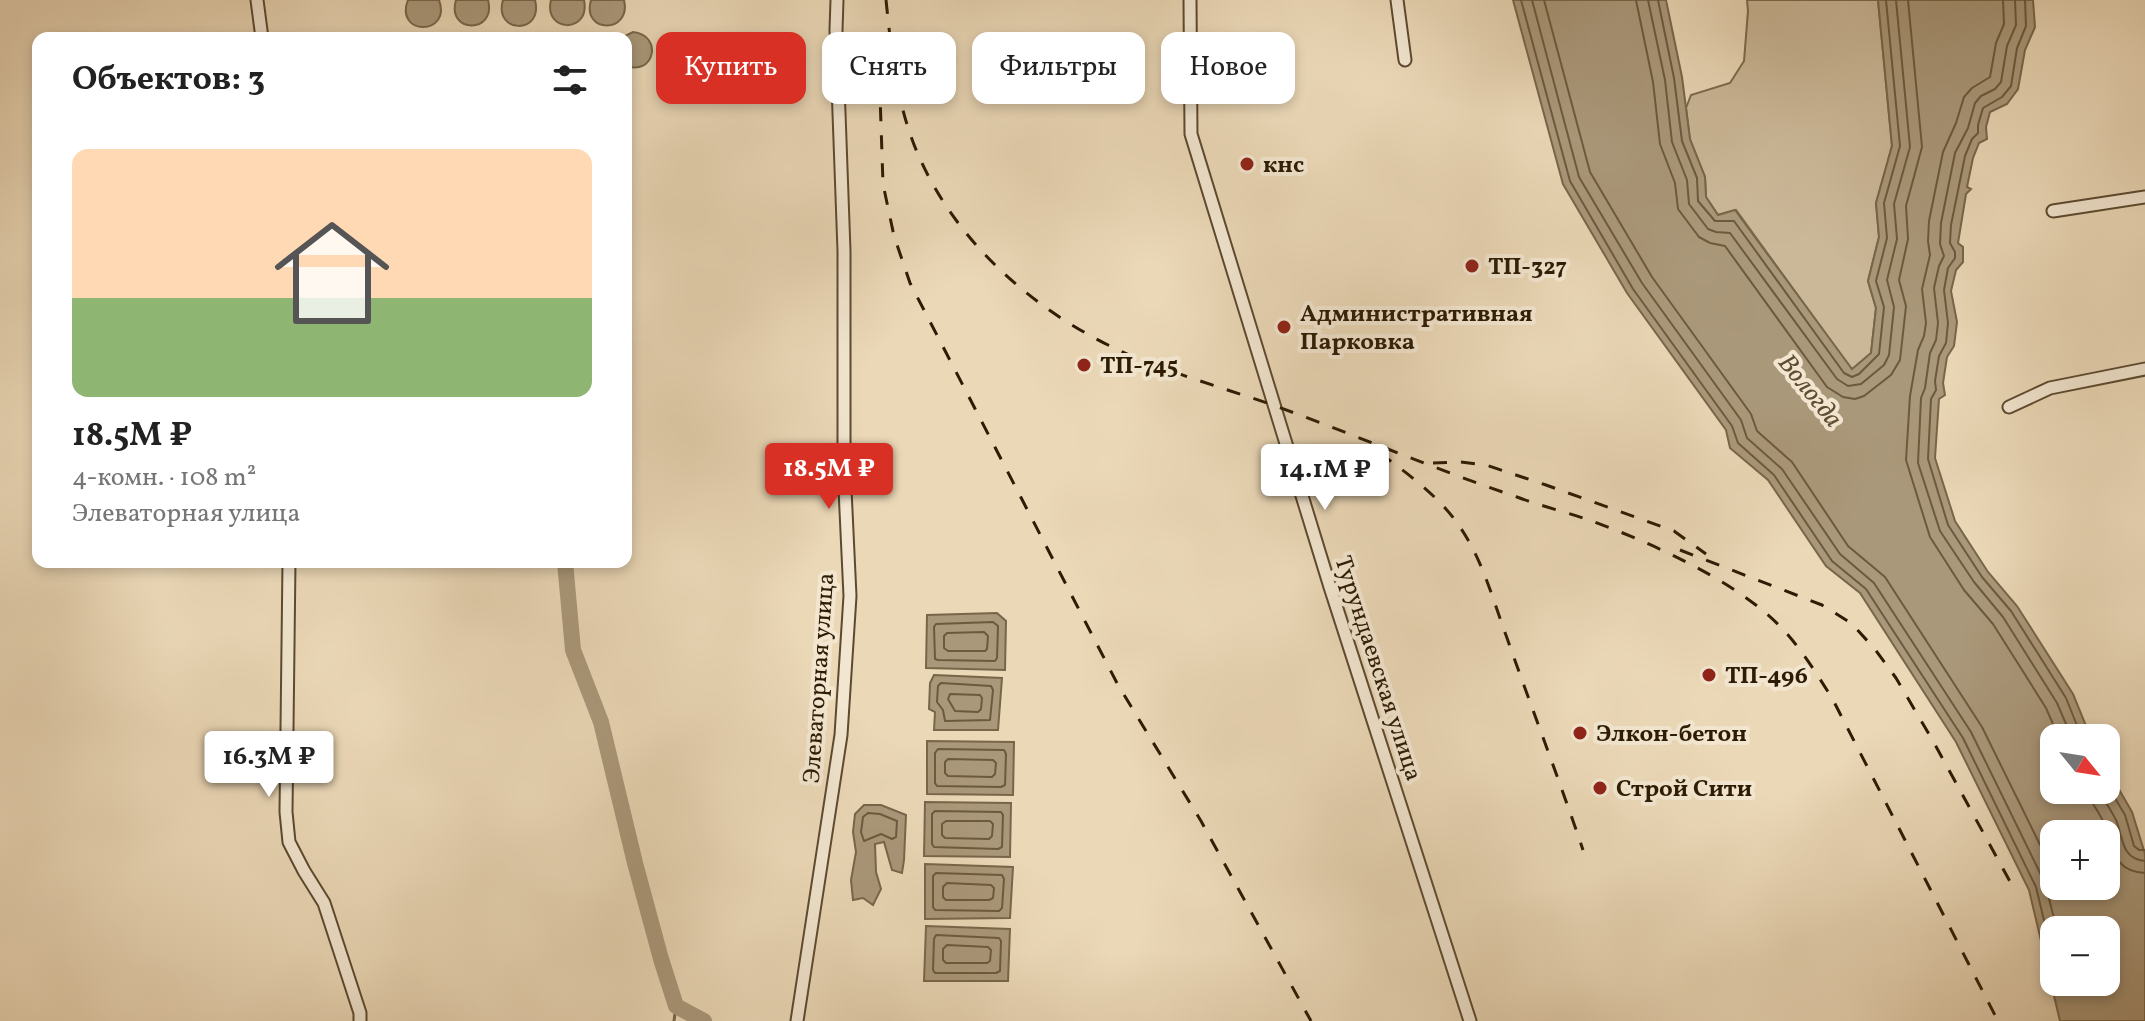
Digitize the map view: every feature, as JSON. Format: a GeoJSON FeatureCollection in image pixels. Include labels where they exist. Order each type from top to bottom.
{"type":"FeatureCollection","features":[{"type":"Feature","properties":{"kind":"street"},"geometry":{"type":"LineString","coordinates":[[257,0],[261,32]]}},
{"type":"Feature","properties":{"kind":"street","name":"Элеваторная улица"},"geometry":{"type":"LineString","coordinates":[[797,1021],[841,735],[850,596],[844,468],[844,251],[837,0]]}},
{"type":"Feature","properties":{"kind":"street","name":"Турундаевская улица"},"geometry":{"type":"LineString","coordinates":[[1190,0],[1191,134],[1330,587],[1470,1021]]}},
{"type":"Feature","properties":{"kind":"street"},"geometry":{"type":"LineString","coordinates":[[1397,0],[1405,60]]}},
{"type":"Feature","properties":{"kind":"street"},"geometry":{"type":"LineString","coordinates":[[2053,211],[2145,197]]}},
{"type":"Feature","properties":{"kind":"street"},"geometry":{"type":"LineString","coordinates":[[2009,407],[2050,388],[2145,369]]}},
{"type":"Feature","properties":{"kind":"street"},"geometry":{"type":"LineString","coordinates":[[289,568],[286,812],[289,842],[324,903],[360,1021]]}},
{"type":"Feature","properties":{"kind":"shaded area"},"geometry":{"type":"Polygon","coordinates":[[[1747,0],[1878,0],[1892,146],[1876,203],[1879,237],[1868,281],[1876,308],[1871,353],[1852,370],[1736,210],[1718,215],[1706,197],[1705,177],[1690,140],[1686,108],[1691,95],[1730,83],[1744,61],[1747,0]]]}},
{"type":"Feature","properties":{"kind":"water"},"geometry":{"type":"Polygon","coordinates":[[[408,0],[439,0],[441,12],[438,20],[423,27],[415,25],[406,12],[408,0]]]}},
{"type":"Feature","properties":{"kind":"water"},"geometry":{"type":"Polygon","coordinates":[[[456,0],[488,0],[489,11],[479,24],[464,24],[455,11],[456,0]]]}},
{"type":"Feature","properties":{"kind":"water"},"geometry":{"type":"Polygon","coordinates":[[[503,0],[535,0],[536,11],[532,20],[519,26],[511,24],[502,11],[503,0]]]}},
{"type":"Feature","properties":{"kind":"water"},"geometry":{"type":"Polygon","coordinates":[[[551,0],[584,0],[581,19],[575,24],[560,23],[550,11],[551,0]]]}},
{"type":"Feature","properties":{"kind":"water"},"geometry":{"type":"Polygon","coordinates":[[[591,0],[624,0],[621,19],[607,26],[599,24],[590,11],[591,0]]]}},
{"type":"Feature","properties":{"kind":"water","name":"Вологда"},"geometry":{"type":"Polygon","coordinates":[[[1513,0],[1666,0],[1682,77],[1690,139],[1705,177],[1706,197],[1718,215],[1735,210],[1852,369],[1871,353],[1876,308],[1868,281],[1879,237],[1876,203],[1892,146],[1878,0],[2033,0],[2035,27],[2025,50],[2018,89],[2007,104],[1990,112],[1987,139],[1979,143],[1973,158],[1967,187],[1971,189],[1966,194],[1958,243],[1963,247],[1963,262],[1956,270],[1951,291],[1957,322],[1954,346],[1947,357],[1943,383],[1945,395],[1939,399],[1935,458],[1955,521],[1988,572],[2017,606],[2073,694],[2085,724],[2040,724],[2040,804],[2120,804],[2120,791],[2132,812],[2145,854],[2145,1021],[2060,1021],[2054,996],[2120,996],[2120,916],[2040,916],[2040,936],[2029,890],[1956,742],[1860,593],[1826,566],[1768,480],[1730,448],[1726,430],[1627,293],[1563,184],[1513,0]]]}},
{"type":"Feature","properties":{"kind":"water"},"geometry":{"type":"Polygon","coordinates":[[[632,32],[643,35],[652,47],[649,60],[636,68],[632,67],[632,32]]]}},
{"type":"Feature","properties":{"kind":"water"},"geometry":{"type":"Polygon","coordinates":[[[997,613],[1006,621],[1005,670],[926,668],[927,615],[997,613]]]}},
{"type":"Feature","properties":{"kind":"water"},"geometry":{"type":"Polygon","coordinates":[[[934,675],[1002,678],[998,730],[934,730],[935,712],[929,709],[930,683],[934,675]]]}},
{"type":"Feature","properties":{"kind":"water"},"geometry":{"type":"Polygon","coordinates":[[[927,741],[1014,742],[1013,795],[927,794],[927,741]]]}},
{"type":"Feature","properties":{"kind":"water"},"geometry":{"type":"Polygon","coordinates":[[[925,802],[1011,803],[1010,857],[924,856],[925,802]]]}},
{"type":"Feature","properties":{"kind":"water"},"geometry":{"type":"Polygon","coordinates":[[[864,805],[881,805],[906,815],[902,873],[892,870],[884,842],[875,844],[876,872],[881,889],[873,905],[863,898],[853,900],[851,880],[856,852],[853,832],[855,814],[864,805]]]}},
{"type":"Feature","properties":{"kind":"water"},"geometry":{"type":"Polygon","coordinates":[[[925,864],[1013,867],[1010,918],[925,919],[925,864]]]}},
{"type":"Feature","properties":{"kind":"water"},"geometry":{"type":"Polygon","coordinates":[[[926,926],[1010,929],[1008,981],[924,981],[926,926]]]}},
{"type":"Feature","properties":{"kind":"waterway"},"geometry":{"type":"LineString","coordinates":[[566,568],[573,650],[601,722],[661,959],[676,1006],[704,1021]]}},
{"type":"Feature","properties":{"kind":"waterway"},"geometry":{"type":"LineString","coordinates":[[674,1021],[676,1006]]}},
{"type":"Feature","properties":{"kind":"railway"},"geometry":{"type":"LineString","coordinates":[[886,0],[902,108],[913,142],[930,178],[975,244],[1034,299],[1068,322],[1139,359],[1635,538],[1728,585],[1777,623],[1832,698],[1998,1021]]}},
{"type":"Feature","properties":{"kind":"railway"},"geometry":{"type":"LineString","coordinates":[[880,104],[883,184],[894,236],[910,283],[1118,685],[1201,821],[1311,1021]]}},
{"type":"Feature","properties":{"kind":"railway"},"geometry":{"type":"LineString","coordinates":[[1380,453],[1443,505],[1475,553],[1583,850]]}},
{"type":"Feature","properties":{"kind":"railway"},"geometry":{"type":"LineString","coordinates":[[1433,463],[1486,465],[1674,531],[1706,554]]}},
{"type":"Feature","properties":{"kind":"railway"},"geometry":{"type":"LineString","coordinates":[[1680,550],[1822,605],[1851,623],[1896,678],[2013,887]]}},
{"type":"Feature","properties":{"kind":"place","name":"кнс"},"geometry":{"type":"Point","coordinates":[1247,164]}},
{"type":"Feature","properties":{"kind":"place","name":"ТП-327"},"geometry":{"type":"Point","coordinates":[1472,266]}},
{"type":"Feature","properties":{"kind":"place","name":"Административная Парковка"},"geometry":{"type":"Point","coordinates":[1284,327]}},
{"type":"Feature","properties":{"kind":"place","name":"ТП-745"},"geometry":{"type":"Point","coordinates":[1084,365]}},
{"type":"Feature","properties":{"kind":"place","name":"ТП-496"},"geometry":{"type":"Point","coordinates":[1709,675]}},
{"type":"Feature","properties":{"kind":"place","name":"Элкон-бетон"},"geometry":{"type":"Point","coordinates":[1580,733]}},
{"type":"Feature","properties":{"kind":"place","name":"Строй Сити"},"geometry":{"type":"Point","coordinates":[1600,788]}}]}
